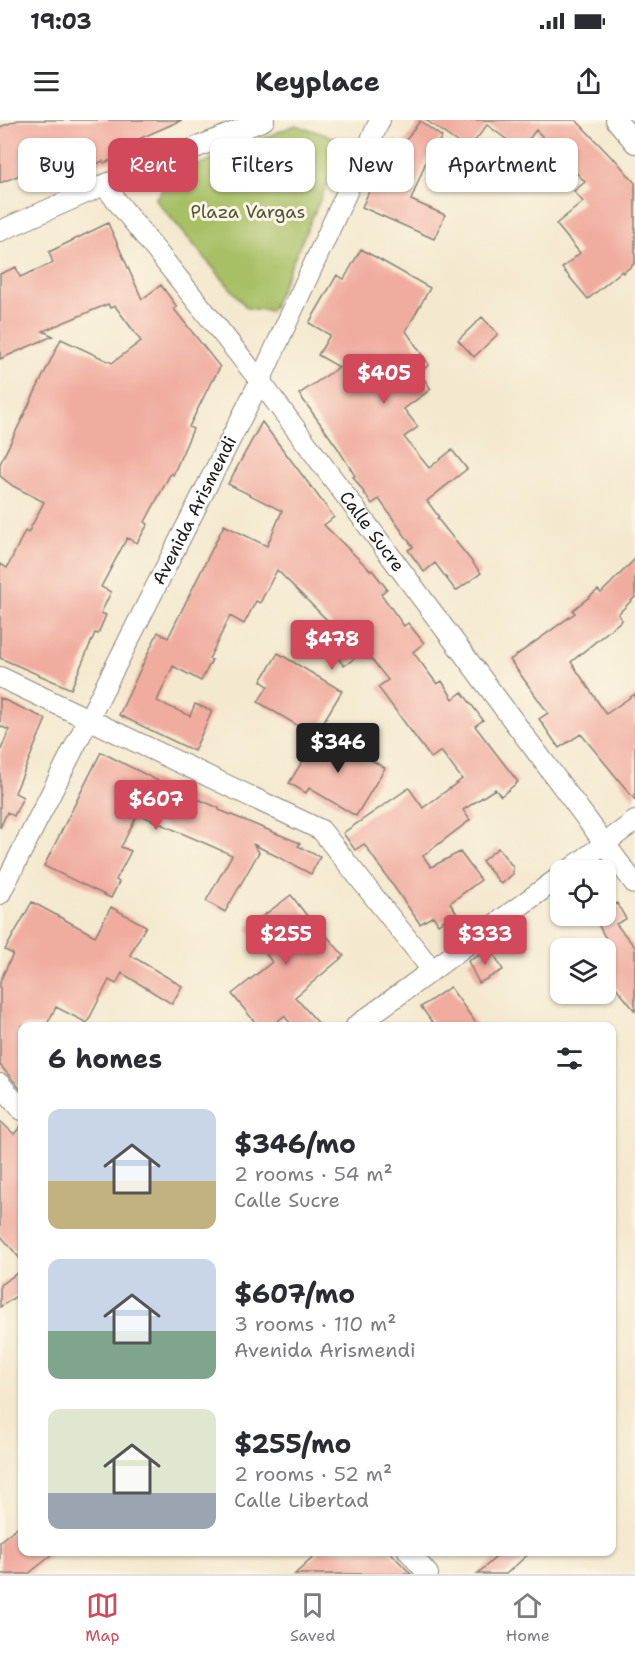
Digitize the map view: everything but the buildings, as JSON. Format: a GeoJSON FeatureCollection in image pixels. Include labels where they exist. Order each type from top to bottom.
{"type":"FeatureCollection","features":[{"type":"Feature","properties":{"kind":"street"},"geometry":{"type":"LineString","coordinates":[[0,231],[104,184],[264,120]]}},
{"type":"Feature","properties":{"kind":"street","name":"Avenida Arismendi"},"geometry":{"type":"LineString","coordinates":[[0,894],[260,381],[380,120]]}},
{"type":"Feature","properties":{"kind":"street"},"geometry":{"type":"LineString","coordinates":[[616,120],[635,143]]}},
{"type":"Feature","properties":{"kind":"street","name":"Calle Sucre"},"geometry":{"type":"LineString","coordinates":[[104,184],[260,381],[635,884]]}},
{"type":"Feature","properties":{"kind":"street"},"geometry":{"type":"LineString","coordinates":[[0,677],[321,830],[432,970]]}},
{"type":"Feature","properties":{"kind":"street"},"geometry":{"type":"LineString","coordinates":[[583,860],[635,820]]}},
{"type":"Feature","properties":{"kind":"street"},"geometry":{"type":"LineString","coordinates":[[361,1022],[550,884]]}},
{"type":"Feature","properties":{"kind":"street"},"geometry":{"type":"LineString","coordinates":[[0,1084],[18,1105]]}},
{"type":"Feature","properties":{"kind":"street"},"geometry":{"type":"LineString","coordinates":[[412,1556],[428,1574]]}},
{"type":"Feature","properties":{"kind":"green space","name":"Plaza Vargas"},"geometry":{"type":"Polygon","coordinates":[[[295,125],[336,138],[327,138],[327,184],[271,311],[247,308],[155,199],[160,192],[198,192],[198,165],[210,160],[210,192],[315,192],[315,138],[263,138],[295,125]]]}}]}
